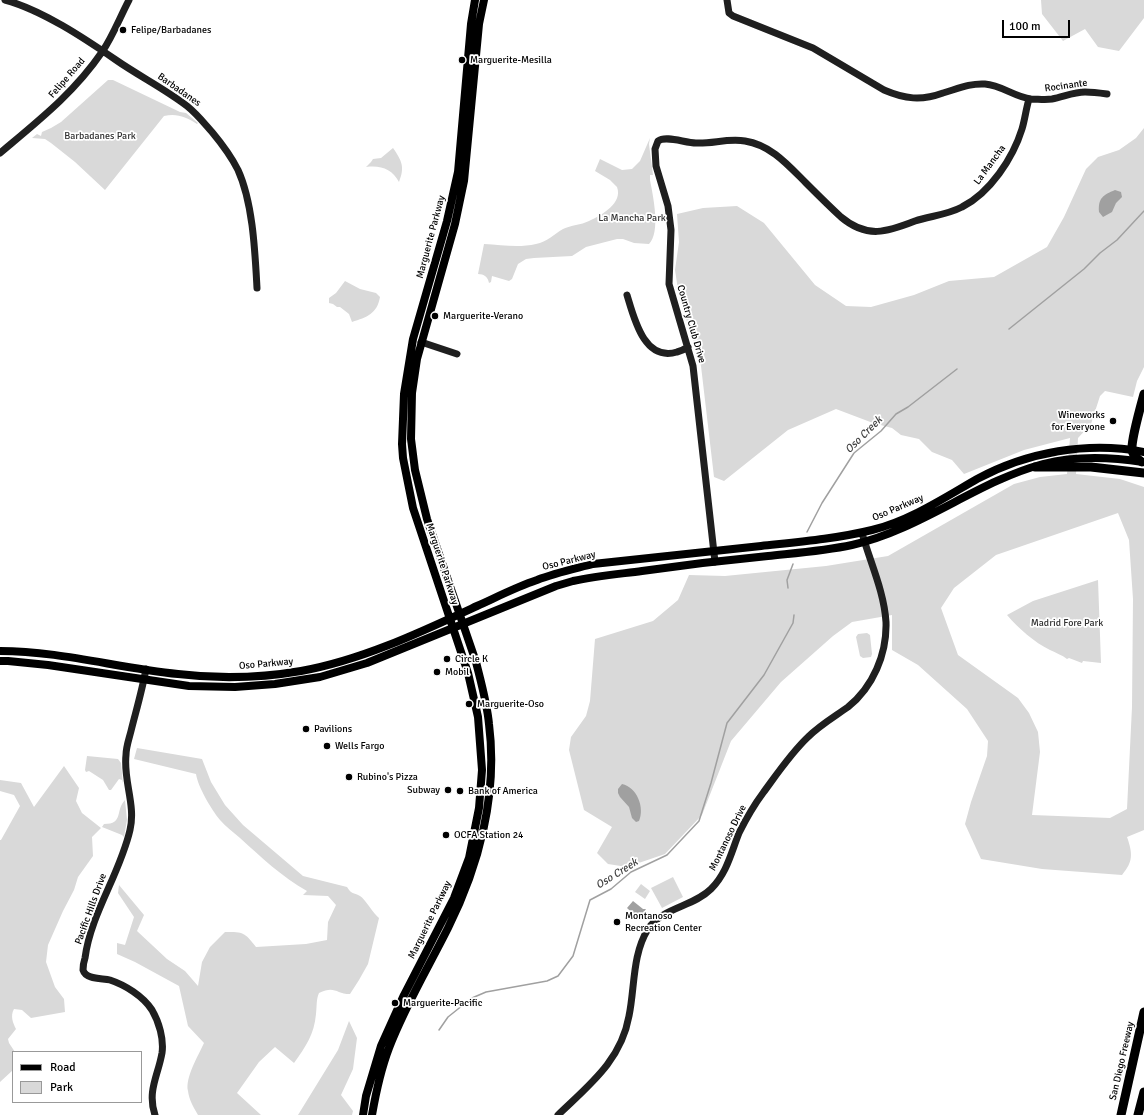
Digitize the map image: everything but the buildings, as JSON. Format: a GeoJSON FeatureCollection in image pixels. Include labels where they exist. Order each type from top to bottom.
{"type":"FeatureCollection","features":[{"type":"Feature","properties":{"kind":"highway"},"geometry":{"type":"LineString","coordinates":[[1143,462],[1137,459],[1132,450],[1144,394]]}},
{"type":"Feature","properties":{"kind":"highway"},"geometry":{"type":"LineString","coordinates":[[1035,467],[1091,467],[1144,473]]}},
{"type":"Feature","properties":{"kind":"highway","name":"San Diego Freeway"},"geometry":{"type":"LineString","coordinates":[[1121,1115],[1144,1012]]}},
{"type":"Feature","properties":{"kind":"highway"},"geometry":{"type":"LineString","coordinates":[[1138,1115],[1144,1092]]}},
{"type":"Feature","properties":{"kind":"main road","name":"Marguerite Parkway"},"geometry":{"type":"LineString","coordinates":[[363,1115],[366,1096],[380,1046],[404,995],[454,898],[468,858],[477,823],[482,770],[478,717],[470,681],[413,508],[402,444],[404,394],[412,339],[447,221],[456,180],[470,24],[475,0]]}},
{"type":"Feature","properties":{"kind":"main road","name":"Marguerite Parkway"},"geometry":{"type":"LineString","coordinates":[[372,1115],[377,1088],[389,1048],[398,1025],[448,928],[464,893],[476,860],[489,794],[491,771],[489,723],[476,662],[427,519],[415,470],[411,439],[412,393],[417,359],[455,224],[464,181],[479,24],[484,0]]}},
{"type":"Feature","properties":{"kind":"main road","name":"Oso Parkway"},"geometry":{"type":"LineString","coordinates":[[0,651],[54,655],[178,674],[233,677],[274,675],[302,671],[368,652],[536,580],[571,569],[600,564],[837,538],[862,533],[899,521],[919,512],[979,478],[1015,463],[1046,453],[1110,448],[1144,452]]}},
{"type":"Feature","properties":{"kind":"main road"},"geometry":{"type":"LineString","coordinates":[[1080,459],[1084,449]]}},
{"type":"Feature","properties":{"kind":"main road","name":"Oso Parkway"},"geometry":{"type":"LineString","coordinates":[[0,661],[35,663],[189,686],[218,687],[269,685],[320,677],[367,664],[573,580],[822,550],[864,542],[905,528],[987,487],[1044,464],[1080,459],[1104,458],[1143,462]]}},
{"type":"Feature","properties":{"kind":"street","name":"Barbadanes"},"geometry":{"type":"LineString","coordinates":[[5,0],[22,5],[52,20],[103,51],[187,106],[199,116],[225,148],[237,168],[242,180],[250,210],[257,288]]}},
{"type":"Feature","properties":{"kind":"street","name":"Felipe Road"},"geometry":{"type":"LineString","coordinates":[[0,152],[56,106],[86,74],[103,51],[129,0]]}},
{"type":"Feature","properties":{"kind":"street"},"geometry":{"type":"LineString","coordinates":[[727,0],[729,13],[733,16],[813,48],[884,90],[896,95],[912,99],[924,98],[942,94],[958,87],[985,84],[1001,88],[1029,99]]}},
{"type":"Feature","properties":{"kind":"street","name":"Rocinante"},"geometry":{"type":"LineString","coordinates":[[1029,99],[1051,99],[1084,92],[1106,94]]}},
{"type":"Feature","properties":{"kind":"street","name":"La Mancha"},"geometry":{"type":"LineString","coordinates":[[658,141],[664,138],[696,143],[735,140],[751,142],[767,148],[780,158],[846,221],[859,229],[883,232],[895,230],[921,219],[952,212],[979,196],[991,184],[1003,168],[1017,142],[1029,99]]}},
{"type":"Feature","properties":{"kind":"street","name":"Country Club Drive"},"geometry":{"type":"LineString","coordinates":[[658,141],[655,149],[656,166],[668,206],[671,230],[669,284],[694,366],[715,562]]}},
{"type":"Feature","properties":{"kind":"street"},"geometry":{"type":"LineString","coordinates":[[627,295],[639,330],[648,344],[666,353],[676,352],[688,347]]}},
{"type":"Feature","properties":{"kind":"street"},"geometry":{"type":"LineString","coordinates":[[421,342],[457,354]]}},
{"type":"Feature","properties":{"kind":"street","name":"Montanoso Drive"},"geometry":{"type":"LineString","coordinates":[[558,1115],[590,1085],[607,1066],[616,1052],[625,1033],[629,1016],[638,952],[649,928],[659,918],[696,900],[710,890],[724,873],[740,832],[750,813],[763,794],[806,738],[820,726],[849,706],[862,692],[877,670],[883,653],[886,622],[880,593],[862,533]]}},
{"type":"Feature","properties":{"kind":"street","name":"Pacific Hills Drive"},"geometry":{"type":"LineString","coordinates":[[146,670],[126,754],[125,775],[132,812],[130,830],[87,944],[83,970],[86,974],[95,978],[110,980],[139,996],[151,1009],[156,1019],[162,1042],[162,1054],[153,1082],[152,1104],[155,1115]]}},
{"type":"Feature","properties":{"kind":"green space"},"geometry":{"type":"Polygon","coordinates":[[[1041,0],[1144,0],[1144,18],[1119,51],[1098,47],[1085,29],[1063,41],[1042,14],[1041,0]]]}},
{"type":"Feature","properties":{"kind":"green space","name":"Barbadanes Park"},"geometry":{"type":"Polygon","coordinates":[[[108,80],[113,80],[180,112],[186,113],[198,123],[197,124],[177,115],[164,116],[105,190],[75,162],[51,143],[45,139],[32,138],[37,134],[41,136],[42,132],[61,122],[108,80]]]}},
{"type":"Feature","properties":{"kind":"green space"},"geometry":{"type":"Polygon","coordinates":[[[1144,128],[1144,367],[1137,381],[1133,397],[1105,391],[1100,396],[1091,424],[1078,438],[1076,474],[1120,479],[1144,487],[1144,830],[1127,837],[1131,858],[1126,870],[1122,875],[1042,869],[981,859],[965,824],[987,756],[988,741],[967,709],[918,665],[892,650],[892,615],[852,622],[833,636],[781,682],[731,741],[702,815],[665,854],[627,867],[608,864],[597,853],[612,827],[584,810],[569,750],[571,737],[586,716],[590,701],[595,639],[653,621],[678,600],[689,575],[725,576],[826,566],[888,556],[1014,484],[1040,477],[1067,474],[1070,438],[1024,450],[964,474],[952,460],[932,452],[919,439],[901,435],[892,428],[873,423],[836,409],[788,430],[724,481],[714,477],[701,366],[679,296],[675,270],[679,242],[677,214],[703,208],[737,206],[764,223],[815,285],[846,306],[871,307],[914,295],[949,281],[994,277],[1047,247],[1064,217],[1086,169],[1098,157],[1119,150],[1136,138],[1144,128]],[[1118,513],[996,555],[954,588],[941,608],[958,655],[1018,698],[1029,713],[1038,732],[1040,752],[1032,815],[1110,818],[1127,809],[1132,707],[1133,599],[1129,540],[1118,513]]]}},
{"type":"Feature","properties":{"kind":"green space","name":"La Mancha Park"},"geometry":{"type":"Polygon","coordinates":[[[650,138],[649,144],[653,175],[650,175],[650,180],[655,214],[655,231],[649,244],[634,243],[623,239],[617,239],[586,247],[572,256],[526,259],[518,264],[512,279],[509,281],[492,276],[491,282],[489,283],[485,276],[478,274],[484,244],[517,246],[540,243],[563,229],[586,222],[605,212],[614,203],[618,193],[617,187],[610,180],[595,171],[600,159],[622,170],[632,169],[640,161],[650,138]]]}},
{"type":"Feature","properties":{"kind":"green space"},"geometry":{"type":"Polygon","coordinates":[[[393,148],[402,164],[402,172],[399,182],[393,174],[386,169],[381,167],[366,167],[373,159],[381,158],[393,148]]]}},
{"type":"Feature","properties":{"kind":"green space"},"geometry":{"type":"Polygon","coordinates":[[[345,281],[360,289],[376,293],[380,297],[379,303],[374,311],[352,322],[349,314],[340,307],[329,303],[329,298],[336,293],[345,281]]]}},
{"type":"Feature","properties":{"kind":"green space","name":"Madrid Fore Park"},"geometry":{"type":"Polygon","coordinates":[[[1098,580],[1101,663],[1083,661],[1082,663],[1069,658],[1067,659],[1044,647],[1033,639],[1007,615],[1033,601],[1098,580]]]}},
{"type":"Feature","properties":{"kind":"green space"},"geometry":{"type":"Polygon","coordinates":[[[867,633],[870,635],[872,654],[871,657],[863,658],[860,656],[856,637],[858,634],[867,633]]]}},
{"type":"Feature","properties":{"kind":"green space"},"geometry":{"type":"Polygon","coordinates":[[[137,748],[202,759],[211,782],[225,805],[243,825],[303,876],[347,887],[351,892],[362,898],[379,918],[368,964],[350,994],[332,990],[319,993],[315,1021],[311,1034],[306,1046],[294,1063],[275,1047],[259,1062],[237,1093],[261,1115],[198,1115],[189,1098],[188,1080],[204,1043],[188,1026],[179,986],[117,954],[117,943],[125,945],[134,917],[118,893],[119,885],[144,915],[137,931],[167,959],[185,971],[198,986],[202,962],[210,947],[225,932],[236,932],[243,934],[249,938],[256,947],[306,944],[327,940],[328,922],[336,905],[328,896],[303,895],[307,891],[280,873],[224,824],[205,798],[196,774],[134,759],[137,748]]]}},
{"type":"Feature","properties":{"kind":"green space"},"geometry":{"type":"Polygon","coordinates":[[[87,756],[118,759],[121,763],[123,784],[122,780],[119,779],[111,790],[109,790],[103,780],[89,771],[86,772],[87,756]]]}},
{"type":"Feature","properties":{"kind":"green space"},"geometry":{"type":"Polygon","coordinates":[[[64,766],[79,788],[76,801],[82,813],[101,828],[92,837],[93,856],[78,877],[74,890],[48,945],[46,962],[55,987],[64,999],[65,1012],[31,1018],[22,1010],[14,1009],[12,1017],[16,1029],[8,1039],[14,1051],[12,1051],[12,1071],[0,1082],[0,840],[20,806],[14,795],[0,791],[0,780],[21,783],[34,807],[64,766]]]}},
{"type":"Feature","properties":{"kind":"green space"},"geometry":{"type":"Polygon","coordinates":[[[125,800],[127,820],[124,837],[102,827],[104,824],[114,822],[117,819],[120,808],[125,800]]]}},
{"type":"Feature","properties":{"kind":"green space"},"geometry":{"type":"Polygon","coordinates":[[[673,877],[683,897],[662,908],[651,888],[673,877]]]}},
{"type":"Feature","properties":{"kind":"green space"},"geometry":{"type":"Polygon","coordinates":[[[641,884],[650,891],[645,899],[635,892],[641,884]]]}},
{"type":"Feature","properties":{"kind":"green space"},"geometry":{"type":"Polygon","coordinates":[[[349,1021],[357,1038],[353,1069],[341,1095],[353,1111],[352,1115],[298,1115],[338,1050],[349,1021]]]}},
{"type":"Feature","properties":{"kind":"shaded area"},"geometry":{"type":"Polygon","coordinates":[[[1115,190],[1121,192],[1122,197],[1116,203],[1112,212],[1103,217],[1099,212],[1100,200],[1104,195],[1115,190]]]}},
{"type":"Feature","properties":{"kind":"shaded area"},"geometry":{"type":"Polygon","coordinates":[[[622,784],[632,789],[636,794],[641,810],[639,821],[636,822],[632,818],[629,807],[618,793],[618,789],[622,784]]]}},
{"type":"Feature","properties":{"kind":"shaded area"},"geometry":{"type":"Polygon","coordinates":[[[633,901],[643,909],[646,909],[639,919],[627,908],[633,901]]]}},
{"type":"Feature","properties":{"kind":"waterway","name":"Oso Creek"},"geometry":{"type":"LineString","coordinates":[[1009,329],[1084,269],[1100,253],[1117,240],[1144,211]]}},
{"type":"Feature","properties":{"kind":"waterway","name":"Oso Creek"},"geometry":{"type":"LineString","coordinates":[[807,532],[822,503],[854,453],[881,431],[896,414],[908,407],[957,369]]}},
{"type":"Feature","properties":{"kind":"waterway","name":"Oso Creek"},"geometry":{"type":"LineString","coordinates":[[788,588],[787,580],[793,564]]}},
{"type":"Feature","properties":{"kind":"waterway","name":"Oso Creek"},"geometry":{"type":"LineString","coordinates":[[439,1030],[448,1017],[472,998],[486,992],[547,981],[558,976],[573,956],[590,900],[611,889],[631,872],[667,855],[699,821],[727,723],[764,675],[793,623],[794,615]]}},
{"type":"Feature","properties":{"kind":"place","name":"Felipe/Barbadanes"},"geometry":{"type":"Point","coordinates":[123,30]}},
{"type":"Feature","properties":{"kind":"place","name":"Marguerite-Mesilla"},"geometry":{"type":"Point","coordinates":[462,60]}},
{"type":"Feature","properties":{"kind":"place","name":"Marguerite-Verano"},"geometry":{"type":"Point","coordinates":[435,316]}},
{"type":"Feature","properties":{"kind":"place","name":"Wineworks for Everyone"},"geometry":{"type":"Point","coordinates":[1113,421]}},
{"type":"Feature","properties":{"kind":"place","name":"Circle K"},"geometry":{"type":"Point","coordinates":[447,659]}},
{"type":"Feature","properties":{"kind":"place","name":"Mobil"},"geometry":{"type":"Point","coordinates":[437,672]}},
{"type":"Feature","properties":{"kind":"place","name":"Marguerite-Oso"},"geometry":{"type":"Point","coordinates":[469,704]}},
{"type":"Feature","properties":{"kind":"place","name":"Pavilions"},"geometry":{"type":"Point","coordinates":[306,729]}},
{"type":"Feature","properties":{"kind":"place","name":"Wells Fargo"},"geometry":{"type":"Point","coordinates":[327,746]}},
{"type":"Feature","properties":{"kind":"place","name":"Rubino's Pizza"},"geometry":{"type":"Point","coordinates":[349,777]}},
{"type":"Feature","properties":{"kind":"place","name":"Subway"},"geometry":{"type":"Point","coordinates":[448,790]}},
{"type":"Feature","properties":{"kind":"place","name":"Bank of America"},"geometry":{"type":"Point","coordinates":[460,791]}},
{"type":"Feature","properties":{"kind":"place","name":"OCFA Station 24"},"geometry":{"type":"Point","coordinates":[446,835]}},
{"type":"Feature","properties":{"kind":"place","name":"Montanoso Recreation Center"},"geometry":{"type":"Point","coordinates":[617,922]}},
{"type":"Feature","properties":{"kind":"place","name":"Marguerite-Pacific"},"geometry":{"type":"Point","coordinates":[395,1003]}}]}
